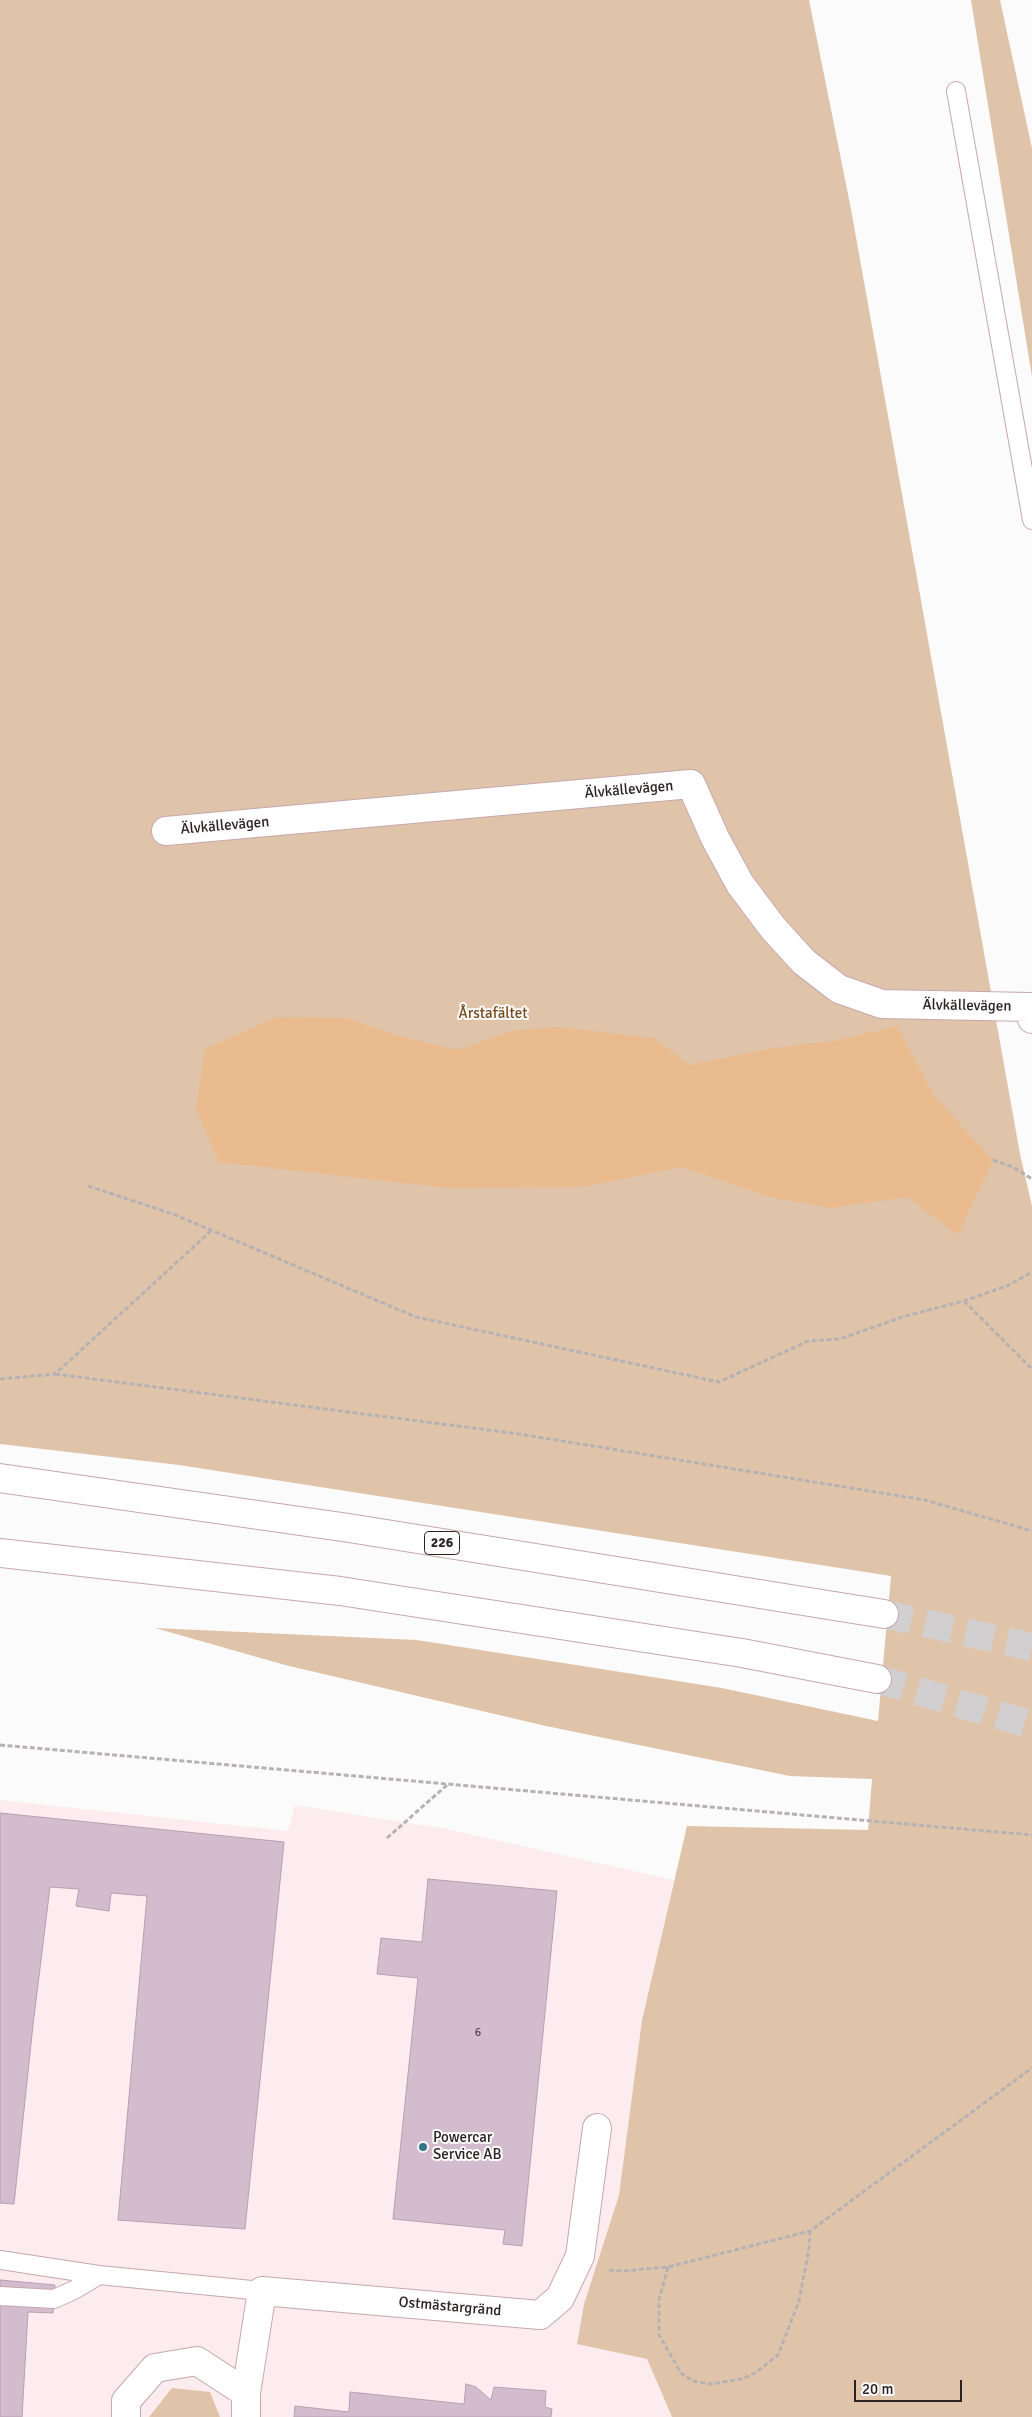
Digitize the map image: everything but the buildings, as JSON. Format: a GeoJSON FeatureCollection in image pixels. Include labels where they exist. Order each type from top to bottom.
{"type":"FeatureCollection","features":[{"type":"Feature","properties":{"kind":"main road","name":"Älvkällevägen"},"geometry":{"type":"LineString","coordinates":[[166,832],[691,784],[715,838],[740,884],[773,928],[804,962],[839,989],[882,1004],[1030,1007],[1032,1019]]}},
{"type":"Feature","properties":{"kind":"main road","name":"226"},"geometry":{"type":"LineString","coordinates":[[0,1478],[349,1528],[884,1614]]}},
{"type":"Feature","properties":{"kind":"main road"},"geometry":{"type":"LineString","coordinates":[[0,1553],[340,1591],[732,1652],[877,1679]]}},
{"type":"Feature","properties":{"kind":"main road","name":"Ostmästargränd"},"geometry":{"type":"LineString","coordinates":[[262,2291],[540,2315],[560,2298],[580,2256],[597,2128]]}},
{"type":"Feature","properties":{"kind":"main road"},"geometry":{"type":"LineString","coordinates":[[246,2405],[262,2291]]}},
{"type":"Feature","properties":{"kind":"main road"},"geometry":{"type":"LineString","coordinates":[[126,2417],[126,2401],[155,2368],[197,2361],[246,2405]]}},
{"type":"Feature","properties":{"kind":"lane"},"geometry":{"type":"LineString","coordinates":[[956,91],[1032,520]]}},
{"type":"Feature","properties":{"kind":"lane"},"geometry":{"type":"LineString","coordinates":[[0,2260],[99,2275],[262,2291]]}},
{"type":"Feature","properties":{"kind":"lane"},"geometry":{"type":"LineString","coordinates":[[0,2296],[54,2299],[99,2275]]}},
{"type":"Feature","properties":{"kind":"path"},"geometry":{"type":"LineString","coordinates":[[992,1160],[1013,1167],[1032,1179]]}},
{"type":"Feature","properties":{"kind":"path"},"geometry":{"type":"LineString","coordinates":[[88,1186],[173,1214],[416,1317],[719,1382],[808,1341],[840,1339],[902,1317],[964,1301],[1009,1285],[1032,1272]]}},
{"type":"Feature","properties":{"kind":"path"},"geometry":{"type":"LineString","coordinates":[[55,1374],[212,1230]]}},
{"type":"Feature","properties":{"kind":"path"},"geometry":{"type":"LineString","coordinates":[[964,1301],[1032,1369]]}},
{"type":"Feature","properties":{"kind":"path"},"geometry":{"type":"LineString","coordinates":[[0,1379],[55,1374],[529,1436],[925,1500],[1032,1531]]}},
{"type":"Feature","properties":{"kind":"path"},"geometry":{"type":"LineString","coordinates":[[0,1745],[1032,1835]]}},
{"type":"Feature","properties":{"kind":"path"},"geometry":{"type":"LineString","coordinates":[[387,1838],[447,1784]]}},
{"type":"Feature","properties":{"kind":"path"},"geometry":{"type":"LineString","coordinates":[[575,2268],[622,2271],[668,2267],[810,2231],[1032,2068]]}},
{"type":"Feature","properties":{"kind":"path"},"geometry":{"type":"LineString","coordinates":[[668,2267],[659,2300],[660,2335],[681,2373],[693,2381],[710,2384],[742,2379],[755,2373],[778,2355],[799,2301],[809,2249],[810,2231]]}},
{"type":"Feature","properties":{"kind":"shaded area"},"geometry":{"type":"Polygon","coordinates":[[[276,1017],[347,1018],[395,1035],[458,1050],[512,1031],[558,1027],[654,1038],[689,1065],[774,1048],[839,1040],[897,1026],[935,1097],[993,1160],[958,1235],[908,1197],[831,1208],[769,1197],[682,1167],[583,1187],[448,1188],[219,1162],[196,1109],[205,1049],[276,1017]]]}},
{"type":"Feature","properties":{"kind":"shaded area"},"geometry":{"type":"Polygon","coordinates":[[[0,1800],[288,1831],[295,1805],[447,1829],[674,1880],[642,2020],[619,2195],[584,2304],[577,2343],[647,2359],[672,2417],[0,2417],[0,1800]]]}},
{"type":"Feature","properties":{"kind":"green space","name":"Årstafältet"},"geometry":{"type":"Polygon","coordinates":[[[0,0],[809,0],[851,209],[1020,1154],[1032,1206],[1032,2417],[672,2417],[647,2359],[577,2344],[584,2304],[619,2195],[642,2020],[687,1826],[868,1830],[872,1779],[790,1776],[546,1726],[285,1665],[155,1628],[417,1640],[722,1688],[878,1721],[891,1576],[179,1465],[0,1444],[0,0]]]}},
{"type":"Feature","properties":{"kind":"green space"},"geometry":{"type":"Polygon","coordinates":[[[971,0],[1000,0],[1032,148],[1032,377],[971,0]]]}},
{"type":"Feature","properties":{"kind":"green space"},"geometry":{"type":"Polygon","coordinates":[[[172,2388],[210,2392],[220,2417],[149,2417],[172,2388]]]}},
{"type":"Feature","properties":{"kind":"tunnel"},"geometry":{"type":"LineString","coordinates":[[884,1614],[1032,1647]]}},
{"type":"Feature","properties":{"kind":"tunnel"},"geometry":{"type":"LineString","coordinates":[[877,1679],[1032,1725]]}},
{"type":"Feature","properties":{"kind":"place","name":"Powercar Service AB"},"geometry":{"type":"Point","coordinates":[423,2147]}}]}
